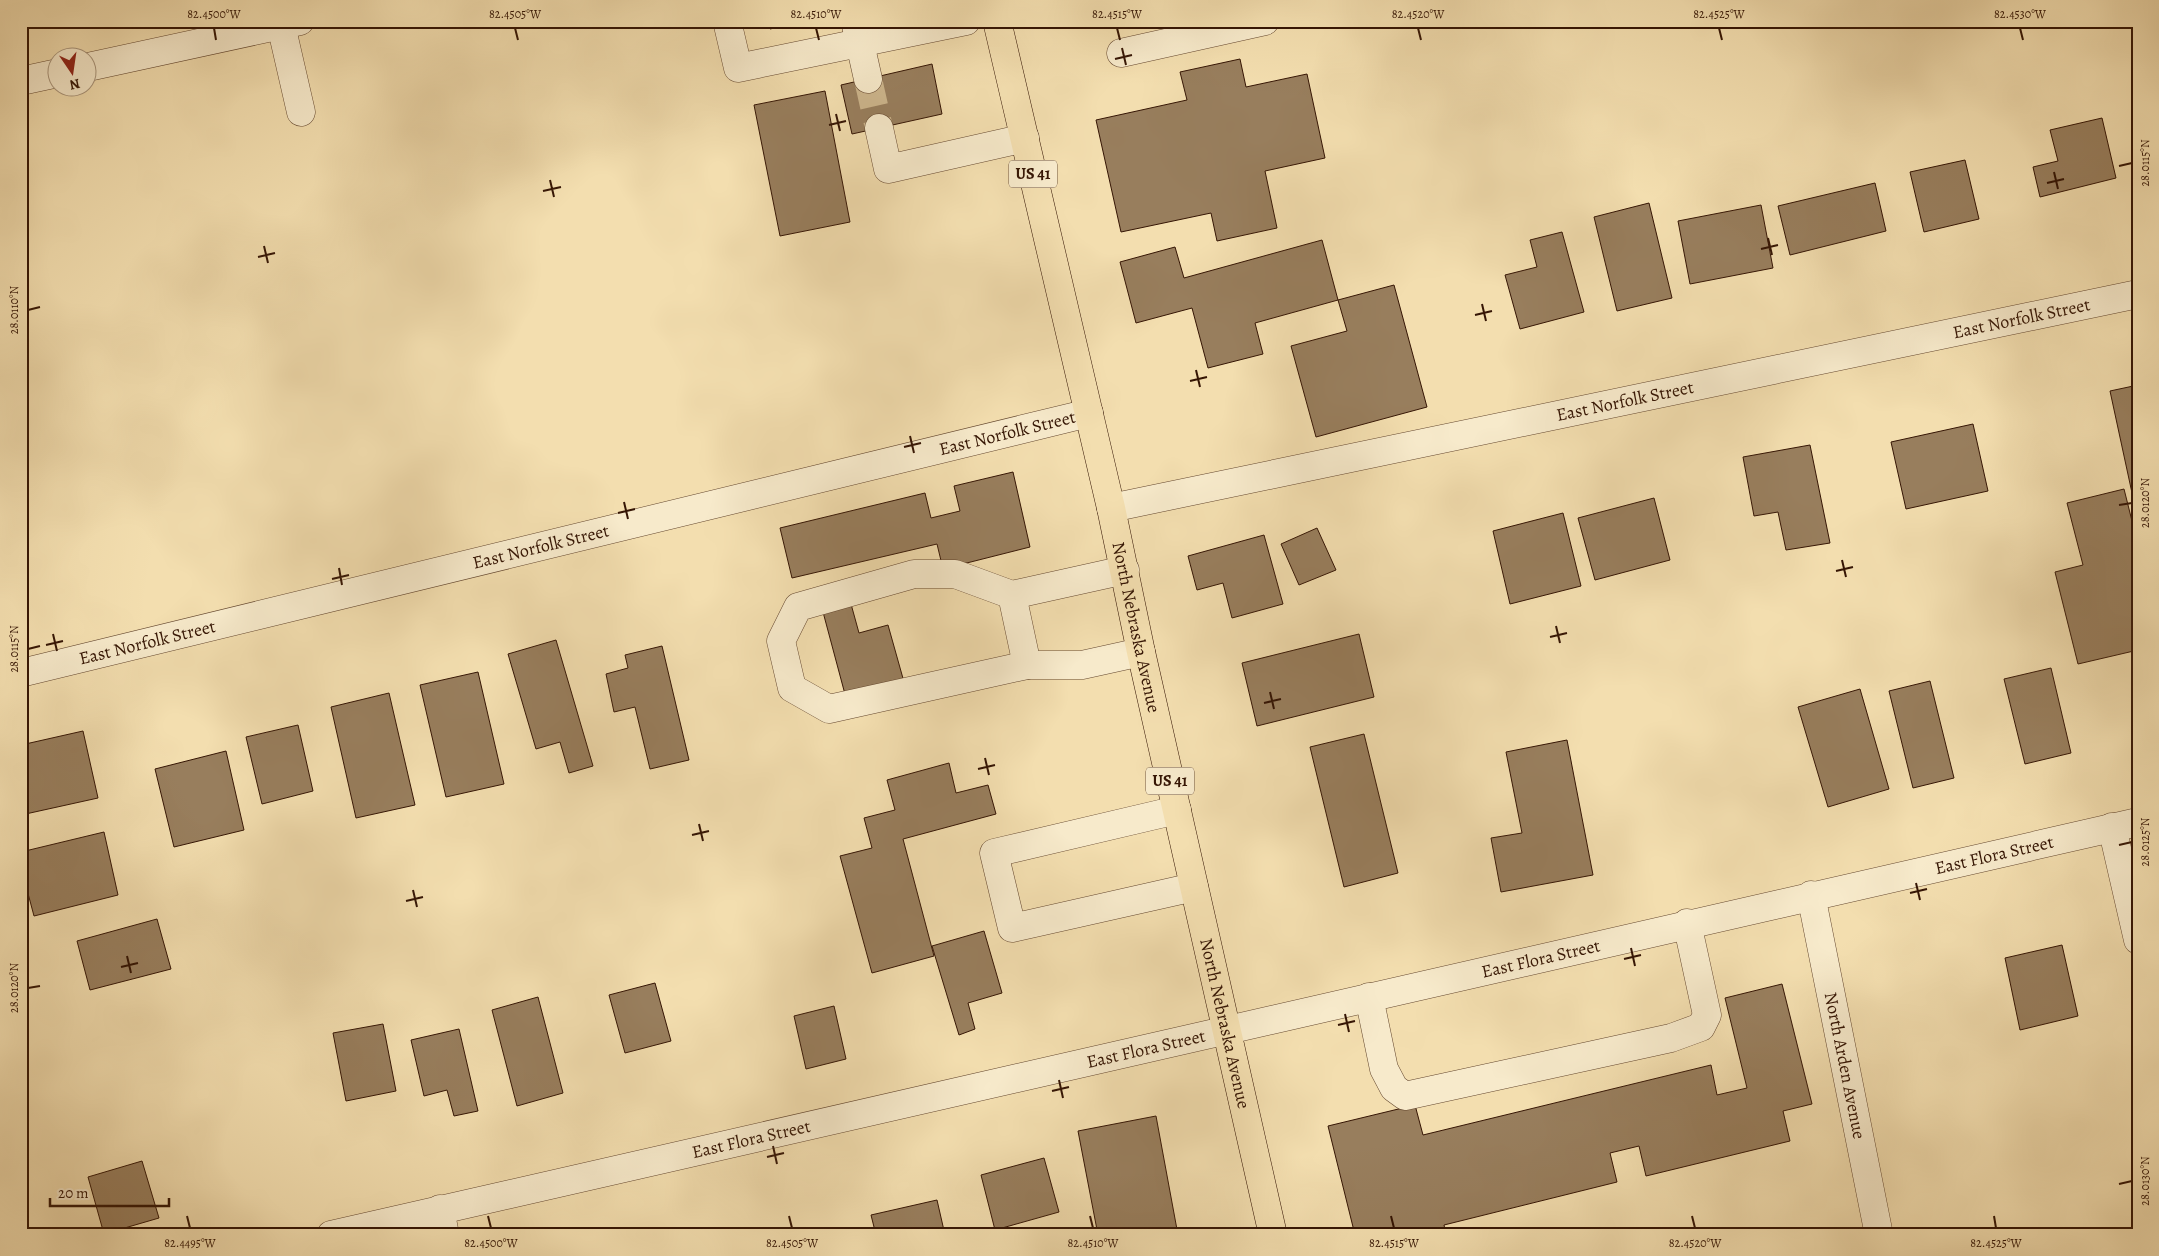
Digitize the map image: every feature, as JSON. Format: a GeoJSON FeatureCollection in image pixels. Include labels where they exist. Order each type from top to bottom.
{"type":"FeatureCollection","features":[{"type":"Feature","properties":{"kind":"main road","name":"North Nebraska Avenue"},"geometry":{"type":"LineString","coordinates":[[998,21],[1111,508],[1141,652],[1273,1235]]}},
{"type":"Feature","properties":{"kind":"street"},"geometry":{"type":"LineString","coordinates":[[728,21],[738,68],[857,32],[966,21]]}},
{"type":"Feature","properties":{"kind":"street"},"geometry":{"type":"LineString","coordinates":[[1121,53],[1265,21]]}},
{"type":"Feature","properties":{"kind":"street"},"geometry":{"type":"LineString","coordinates":[[98,65],[291,23],[301,112]]}},
{"type":"Feature","properties":{"kind":"street"},"geometry":{"type":"LineString","coordinates":[[857,32],[868,79]]}},
{"type":"Feature","properties":{"kind":"street"},"geometry":{"type":"LineString","coordinates":[[21,81],[48,75]]}},
{"type":"Feature","properties":{"kind":"street"},"geometry":{"type":"LineString","coordinates":[[879,128],[888,169],[1025,138]]}},
{"type":"Feature","properties":{"kind":"street","name":"East Norfolk Street"},"geometry":{"type":"LineString","coordinates":[[1111,508],[2138,294]]}},
{"type":"Feature","properties":{"kind":"street","name":"East Norfolk Street"},"geometry":{"type":"LineString","coordinates":[[21,673],[1089,413]]}},
{"type":"Feature","properties":{"kind":"street"},"geometry":{"type":"LineString","coordinates":[[1125,570],[1012,595],[955,574],[914,574],[798,607],[781,641],[792,688],[829,709],[1027,665],[1082,665],[1141,652]]}},
{"type":"Feature","properties":{"kind":"street"},"geometry":{"type":"LineString","coordinates":[[1012,595],[1027,665]]}},
{"type":"Feature","properties":{"kind":"street"},"geometry":{"type":"LineString","coordinates":[[1177,810],[994,853],[1012,928],[1194,887]]}},
{"type":"Feature","properties":{"kind":"street"},"geometry":{"type":"LineString","coordinates":[[2125,824],[2138,940]]}},
{"type":"Feature","properties":{"kind":"street","name":"East Flora Street"},"geometry":{"type":"LineString","coordinates":[[331,1235],[442,1222],[1226,1031],[2125,824]]}},
{"type":"Feature","properties":{"kind":"street","name":"North Arden Avenue"},"geometry":{"type":"LineString","coordinates":[[1812,895],[1879,1235]]}},
{"type":"Feature","properties":{"kind":"street"},"geometry":{"type":"LineString","coordinates":[[1369,998],[1384,1069],[1394,1088],[1404,1096],[1671,1038],[1701,1027],[1707,1015],[1687,924]]}},
{"type":"Feature","properties":{"kind":"building"},"geometry":{"type":"Polygon","coordinates":[[[768,21],[804,21],[770,29],[768,21]]]}},
{"type":"Feature","properties":{"kind":"building"},"geometry":{"type":"Polygon","coordinates":[[[1240,59],[1246,87],[1307,74],[1325,158],[1265,171],[1277,228],[1217,241],[1211,213],[1121,232],[1096,120],[1187,100],[1180,72],[1240,59]]]}},
{"type":"Feature","properties":{"kind":"building"},"geometry":{"type":"Polygon","coordinates":[[[932,64],[942,114],[852,134],[841,85],[932,64]]]}},
{"type":"Feature","properties":{"kind":"building"},"geometry":{"type":"Polygon","coordinates":[[[825,91],[850,222],[780,236],[754,105],[825,91]]]}},
{"type":"Feature","properties":{"kind":"building"},"geometry":{"type":"Polygon","coordinates":[[[2102,118],[2116,178],[2040,197],[2033,167],[2058,161],[2050,130],[2102,118]]]}},
{"type":"Feature","properties":{"kind":"building"},"geometry":{"type":"Polygon","coordinates":[[[1965,160],[1979,219],[1924,232],[1910,172],[1965,160]]]}},
{"type":"Feature","properties":{"kind":"building"},"geometry":{"type":"Polygon","coordinates":[[[1875,183],[1886,231],[1790,255],[1778,206],[1875,183]]]}},
{"type":"Feature","properties":{"kind":"building"},"geometry":{"type":"Polygon","coordinates":[[[1649,203],[1672,298],[1617,311],[1594,217],[1649,203]]]}},
{"type":"Feature","properties":{"kind":"building"},"geometry":{"type":"Polygon","coordinates":[[[1761,205],[1773,268],[1690,284],[1678,221],[1761,205]]]}},
{"type":"Feature","properties":{"kind":"building"},"geometry":{"type":"Polygon","coordinates":[[[1562,232],[1584,312],[1520,329],[1505,275],[1537,267],[1530,240],[1562,232]]]}},
{"type":"Feature","properties":{"kind":"building"},"geometry":{"type":"Polygon","coordinates":[[[1322,240],[1338,300],[1255,323],[1263,354],[1208,368],[1192,308],[1136,323],[1120,262],[1175,247],[1184,278],[1322,240]]]}},
{"type":"Feature","properties":{"kind":"building"},"geometry":{"type":"Polygon","coordinates":[[[1394,285],[1427,407],[1316,437],[1291,346],[1347,331],[1338,300],[1394,285]]]}},
{"type":"Feature","properties":{"kind":"building"},"geometry":{"type":"Polygon","coordinates":[[[2138,385],[2138,492],[2132,493],[2110,391],[2138,385]]]}},
{"type":"Feature","properties":{"kind":"building"},"geometry":{"type":"Polygon","coordinates":[[[1973,424],[1988,491],[1906,509],[1891,442],[1973,424]]]}},
{"type":"Feature","properties":{"kind":"building"},"geometry":{"type":"Polygon","coordinates":[[[1810,445],[1830,543],[1786,550],[1778,512],[1754,516],[1743,457],[1810,445]]]}},
{"type":"Feature","properties":{"kind":"building"},"geometry":{"type":"Polygon","coordinates":[[[1013,472],[1030,547],[943,569],[937,544],[792,578],[780,528],[925,493],[931,518],[960,511],[954,486],[1013,472]]]}},
{"type":"Feature","properties":{"kind":"building"},"geometry":{"type":"Polygon","coordinates":[[[2124,489],[2138,545],[2138,650],[2078,664],[2055,572],[2083,565],[2067,503],[2124,489]]]}},
{"type":"Feature","properties":{"kind":"building"},"geometry":{"type":"Polygon","coordinates":[[[1654,498],[1670,560],[1595,580],[1578,518],[1654,498]]]}},
{"type":"Feature","properties":{"kind":"building"},"geometry":{"type":"Polygon","coordinates":[[[1563,513],[1581,586],[1510,604],[1493,531],[1563,513]]]}},
{"type":"Feature","properties":{"kind":"building"},"geometry":{"type":"Polygon","coordinates":[[[1317,528],[1336,570],[1299,585],[1281,544],[1317,528]]]}},
{"type":"Feature","properties":{"kind":"building"},"geometry":{"type":"Polygon","coordinates":[[[1264,535],[1283,604],[1232,618],[1223,583],[1197,590],[1188,556],[1264,535]]]}},
{"type":"Feature","properties":{"kind":"building"},"geometry":{"type":"Polygon","coordinates":[[[851,604],[859,633],[888,625],[904,682],[846,698],[823,612],[851,604]]]}},
{"type":"Feature","properties":{"kind":"building"},"geometry":{"type":"Polygon","coordinates":[[[1359,634],[1374,697],[1257,726],[1242,663],[1359,634]]]}},
{"type":"Feature","properties":{"kind":"building"},"geometry":{"type":"Polygon","coordinates":[[[556,640],[593,766],[569,773],[560,742],[536,749],[508,654],[556,640]]]}},
{"type":"Feature","properties":{"kind":"building"},"geometry":{"type":"Polygon","coordinates":[[[662,646],[689,760],[650,769],[635,707],[614,712],[606,674],[628,668],[625,655],[662,646]]]}},
{"type":"Feature","properties":{"kind":"building"},"geometry":{"type":"Polygon","coordinates":[[[2051,668],[2071,753],[2025,764],[2004,679],[2051,668]]]}},
{"type":"Feature","properties":{"kind":"building"},"geometry":{"type":"Polygon","coordinates":[[[478,672],[504,784],[446,797],[420,685],[478,672]]]}},
{"type":"Feature","properties":{"kind":"building"},"geometry":{"type":"Polygon","coordinates":[[[1930,681],[1954,778],[1913,788],[1889,691],[1930,681]]]}},
{"type":"Feature","properties":{"kind":"building"},"geometry":{"type":"Polygon","coordinates":[[[1860,689],[1889,789],[1828,807],[1798,707],[1860,689]]]}},
{"type":"Feature","properties":{"kind":"building"},"geometry":{"type":"Polygon","coordinates":[[[389,693],[415,805],[356,818],[331,707],[389,693]]]}},
{"type":"Feature","properties":{"kind":"building"},"geometry":{"type":"Polygon","coordinates":[[[298,725],[313,791],[262,804],[246,737],[298,725]]]}},
{"type":"Feature","properties":{"kind":"building"},"geometry":{"type":"Polygon","coordinates":[[[83,731],[98,798],[21,815],[21,745],[83,731]]]}},
{"type":"Feature","properties":{"kind":"building"},"geometry":{"type":"Polygon","coordinates":[[[1364,734],[1398,873],[1344,887],[1310,747],[1364,734]]]}},
{"type":"Feature","properties":{"kind":"building"},"geometry":{"type":"Polygon","coordinates":[[[1567,740],[1593,875],[1501,892],[1491,838],[1522,833],[1506,752],[1567,740]]]}},
{"type":"Feature","properties":{"kind":"building"},"geometry":{"type":"Polygon","coordinates":[[[226,751],[244,830],[174,847],[155,769],[226,751]]]}},
{"type":"Feature","properties":{"kind":"building"},"geometry":{"type":"Polygon","coordinates":[[[949,763],[956,793],[988,785],[996,814],[903,839],[934,956],[872,973],[840,856],[872,848],[864,818],[895,810],[887,780],[949,763]]]}},
{"type":"Feature","properties":{"kind":"building"},"geometry":{"type":"Polygon","coordinates":[[[104,832],[118,895],[34,916],[21,867],[21,852],[104,832]]]}},
{"type":"Feature","properties":{"kind":"building"},"geometry":{"type":"Polygon","coordinates":[[[157,919],[171,969],[90,990],[77,941],[157,919]]]}},
{"type":"Feature","properties":{"kind":"building"},"geometry":{"type":"Polygon","coordinates":[[[984,931],[1002,993],[968,1003],[975,1029],[959,1035],[932,946],[984,931]]]}},
{"type":"Feature","properties":{"kind":"building"},"geometry":{"type":"Polygon","coordinates":[[[2062,945],[2078,1016],[2020,1030],[2005,958],[2062,945]]]}},
{"type":"Feature","properties":{"kind":"building"},"geometry":{"type":"Polygon","coordinates":[[[655,983],[671,1041],[625,1053],[609,995],[655,983]]]}},
{"type":"Feature","properties":{"kind":"building"},"geometry":{"type":"Polygon","coordinates":[[[1782,984],[1812,1104],[1783,1111],[1790,1141],[1646,1176],[1639,1146],[1610,1153],[1617,1182],[1444,1225],[1446,1235],[1355,1235],[1328,1126],[1415,1105],[1423,1135],[1711,1065],[1717,1095],[1747,1088],[1725,998],[1782,984]]]}},
{"type":"Feature","properties":{"kind":"building"},"geometry":{"type":"Polygon","coordinates":[[[538,997],[563,1093],[517,1106],[492,1010],[538,997]]]}},
{"type":"Feature","properties":{"kind":"building"},"geometry":{"type":"Polygon","coordinates":[[[834,1006],[846,1059],[806,1069],[794,1016],[834,1006]]]}},
{"type":"Feature","properties":{"kind":"building"},"geometry":{"type":"Polygon","coordinates":[[[383,1024],[396,1091],[346,1101],[333,1033],[383,1024]]]}},
{"type":"Feature","properties":{"kind":"building"},"geometry":{"type":"Polygon","coordinates":[[[459,1029],[478,1111],[454,1116],[447,1090],[424,1096],[411,1040],[459,1029]]]}},
{"type":"Feature","properties":{"kind":"building"},"geometry":{"type":"Polygon","coordinates":[[[1156,1116],[1178,1235],[1098,1235],[1078,1131],[1156,1116]]]}},
{"type":"Feature","properties":{"kind":"building"},"geometry":{"type":"Polygon","coordinates":[[[1044,1158],[1059,1212],[995,1230],[981,1175],[1044,1158]]]}},
{"type":"Feature","properties":{"kind":"building"},"geometry":{"type":"Polygon","coordinates":[[[142,1161],[159,1218],[104,1234],[88,1177],[142,1161]]]}},
{"type":"Feature","properties":{"kind":"building"},"geometry":{"type":"Polygon","coordinates":[[[937,1200],[945,1235],[876,1235],[871,1215],[937,1200]]]}},
{"type":"Feature","properties":{"kind":"tunnel"},"geometry":{"type":"LineString","coordinates":[[868,79],[879,128]]}}]}
